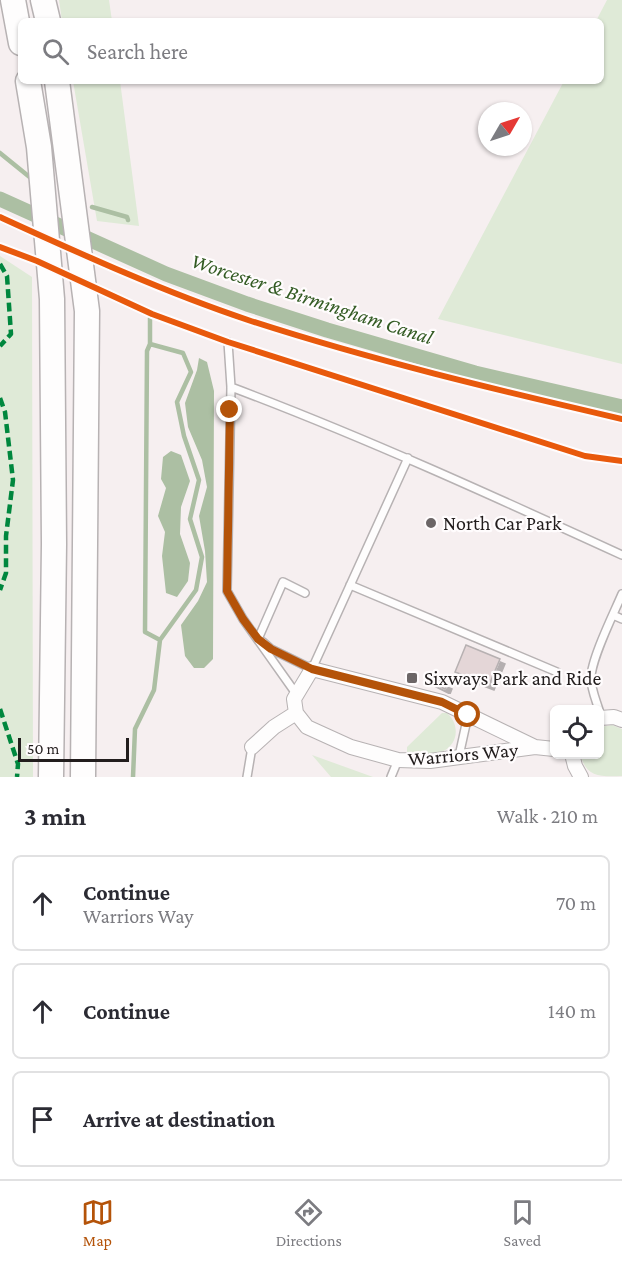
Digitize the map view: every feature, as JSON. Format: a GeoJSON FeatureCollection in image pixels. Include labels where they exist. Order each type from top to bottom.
{"type":"FeatureCollection","features":[{"type":"Feature","properties":{"kind":"highway"},"geometry":{"type":"LineString","coordinates":[[14,0],[18,25]]}},
{"type":"Feature","properties":{"kind":"highway"},"geometry":{"type":"LineString","coordinates":[[43,0],[47,18]]}},
{"type":"Feature","properties":{"kind":"highway"},"geometry":{"type":"LineString","coordinates":[[28,84],[39,147],[52,298],[54,544],[51,777]]}},
{"type":"Feature","properties":{"kind":"highway"},"geometry":{"type":"LineString","coordinates":[[57,84],[87,311],[83,777]]}},
{"type":"Feature","properties":{"kind":"street"},"geometry":{"type":"LineString","coordinates":[[252,747],[274,727],[296,713],[294,699],[312,669]]}},
{"type":"Feature","properties":{"kind":"street","name":"Warriors Way"},"geometry":{"type":"LineString","coordinates":[[312,669],[442,702],[535,747]]}},
{"type":"Feature","properties":{"kind":"street","name":"Warriors Way"},"geometry":{"type":"LineString","coordinates":[[296,713],[307,727],[324,735],[351,747],[398,760],[430,761],[535,747],[550,748]]}},
{"type":"Feature","properties":{"kind":"street"},"geometry":{"type":"LineString","coordinates":[[604,715],[622,720]]}},
{"type":"Feature","properties":{"kind":"street"},"geometry":{"type":"LineString","coordinates":[[573,759],[574,766],[581,777]]}},
{"type":"Feature","properties":{"kind":"lane"},"geometry":{"type":"LineString","coordinates":[[228,342],[231,387],[227,591],[243,619],[297,695]]}},
{"type":"Feature","properties":{"kind":"lane"},"geometry":{"type":"LineString","coordinates":[[231,387],[306,415],[465,482],[622,555]]}},
{"type":"Feature","properties":{"kind":"lane"},"geometry":{"type":"LineString","coordinates":[[258,639],[271,649],[312,669],[408,458]]}},
{"type":"Feature","properties":{"kind":"lane"},"geometry":{"type":"LineString","coordinates":[[258,639],[283,582],[305,593]]}},
{"type":"Feature","properties":{"kind":"lane"},"geometry":{"type":"LineString","coordinates":[[350,585],[557,672]]}},
{"type":"Feature","properties":{"kind":"lane"},"geometry":{"type":"LineString","coordinates":[[597,705],[591,677],[599,650],[622,594]]}},
{"type":"Feature","properties":{"kind":"lane"},"geometry":{"type":"LineString","coordinates":[[613,615],[622,619]]}},
{"type":"Feature","properties":{"kind":"lane"},"geometry":{"type":"LineString","coordinates":[[459,756],[468,715]]}},
{"type":"Feature","properties":{"kind":"lane"},"geometry":{"type":"LineString","coordinates":[[247,777],[252,747]]}},
{"type":"Feature","properties":{"kind":"lane"},"geometry":{"type":"LineString","coordinates":[[391,777],[398,760]]}},
{"type":"Feature","properties":{"kind":"shaded area"},"geometry":{"type":"Polygon","coordinates":[[[59,0],[109,0],[112,18],[62,18],[59,0]]]}},
{"type":"Feature","properties":{"kind":"shaded area"},"geometry":{"type":"Polygon","coordinates":[[[607,0],[622,0],[622,364],[438,319],[524,156],[532,156],[532,141],[562,84],[604,84],[604,18],[598,18],[607,0]]]}},
{"type":"Feature","properties":{"kind":"shaded area"},"geometry":{"type":"Polygon","coordinates":[[[74,84],[120,84],[139,226],[97,221],[74,84]]]}},
{"type":"Feature","properties":{"kind":"shaded area"},"geometry":{"type":"Polygon","coordinates":[[[0,256],[32,277],[33,777],[0,777],[0,256]]]}},
{"type":"Feature","properties":{"kind":"shaded area"},"geometry":{"type":"Polygon","coordinates":[[[199,358],[207,362],[214,391],[213,659],[204,668],[194,668],[185,656],[181,625],[198,601],[207,582],[199,516],[207,487],[202,460],[188,427],[185,403],[199,358]]]}},
{"type":"Feature","properties":{"kind":"shaded area"},"geometry":{"type":"Polygon","coordinates":[[[171,451],[181,455],[190,481],[181,507],[180,534],[190,563],[188,581],[177,597],[166,593],[162,556],[165,532],[158,516],[166,488],[161,479],[163,457],[171,451]]]}},
{"type":"Feature","properties":{"kind":"shaded area"},"geometry":{"type":"Polygon","coordinates":[[[442,713],[447,713],[456,728],[454,739],[447,749],[429,754],[407,753],[407,747],[442,713]]]}},
{"type":"Feature","properties":{"kind":"shaded area"},"geometry":{"type":"Polygon","coordinates":[[[612,725],[622,729],[622,776],[595,774],[586,768],[583,762],[582,759],[604,759],[604,726],[612,725]]]}},
{"type":"Feature","properties":{"kind":"shaded area"},"geometry":{"type":"Polygon","coordinates":[[[312,755],[373,777],[331,777],[312,755]]]}},
{"type":"Feature","properties":{"kind":"building"},"geometry":{"type":"Polygon","coordinates":[[[466,645],[500,659],[489,685],[455,672],[466,645]]]}},
{"type":"Feature","properties":{"kind":"building"},"geometry":{"type":"Polygon","coordinates":[[[427,676],[447,684],[445,689],[425,679],[427,676]]]}},
{"type":"Feature","properties":{"kind":"waterway"},"geometry":{"type":"LineString","coordinates":[[0,153],[32,179]]}},
{"type":"Feature","properties":{"kind":"waterway","name":"Worcester & Birmingham Canal"},"geometry":{"type":"LineString","coordinates":[[0,199],[166,274],[247,304],[475,373],[622,407]]}},
{"type":"Feature","properties":{"kind":"waterway"},"geometry":{"type":"LineString","coordinates":[[92,207],[127,217],[128,220]]}},
{"type":"Feature","properties":{"kind":"waterway"},"geometry":{"type":"LineString","coordinates":[[133,777],[135,729],[154,690],[160,640],[196,590],[202,557],[190,519],[199,480],[184,436],[177,402],[191,372],[183,353],[150,344],[150,318]]}},
{"type":"Feature","properties":{"kind":"waterway"},"geometry":{"type":"LineString","coordinates":[[150,344],[147,351],[145,632],[160,640]]}},
{"type":"Feature","properties":{"kind":"marked path"},"geometry":{"type":"LineString","coordinates":[[0,264],[7,276],[11,334],[0,346]]}},
{"type":"Feature","properties":{"kind":"marked path"},"geometry":{"type":"LineString","coordinates":[[0,398],[5,412],[13,480],[6,536],[6,573],[0,590]]}},
{"type":"Feature","properties":{"kind":"marked path"},"geometry":{"type":"LineString","coordinates":[[0,709],[18,764],[17,777]]}},
{"type":"Feature","properties":{"kind":"cycle path"},"geometry":{"type":"LineString","coordinates":[[0,217],[154,285],[294,335],[387,361],[622,419]]}},
{"type":"Feature","properties":{"kind":"cycle path"},"geometry":{"type":"LineString","coordinates":[[0,247],[37,261],[152,314],[228,342],[585,456],[622,461]]}},
{"type":"Feature","properties":{"kind":"place","name":"North Car Park"},"geometry":{"type":"Point","coordinates":[431,523]}},
{"type":"Feature","properties":{"kind":"place","name":"Sixways Park and Ride"},"geometry":{"type":"Point","coordinates":[412,678]}},
{"type":"Feature","properties":{"kind":"route"},"geometry":{"type":"LineString","coordinates":[[230,410],[227,591],[258,639],[271,649],[312,669],[442,702],[468,715]]}}]}
